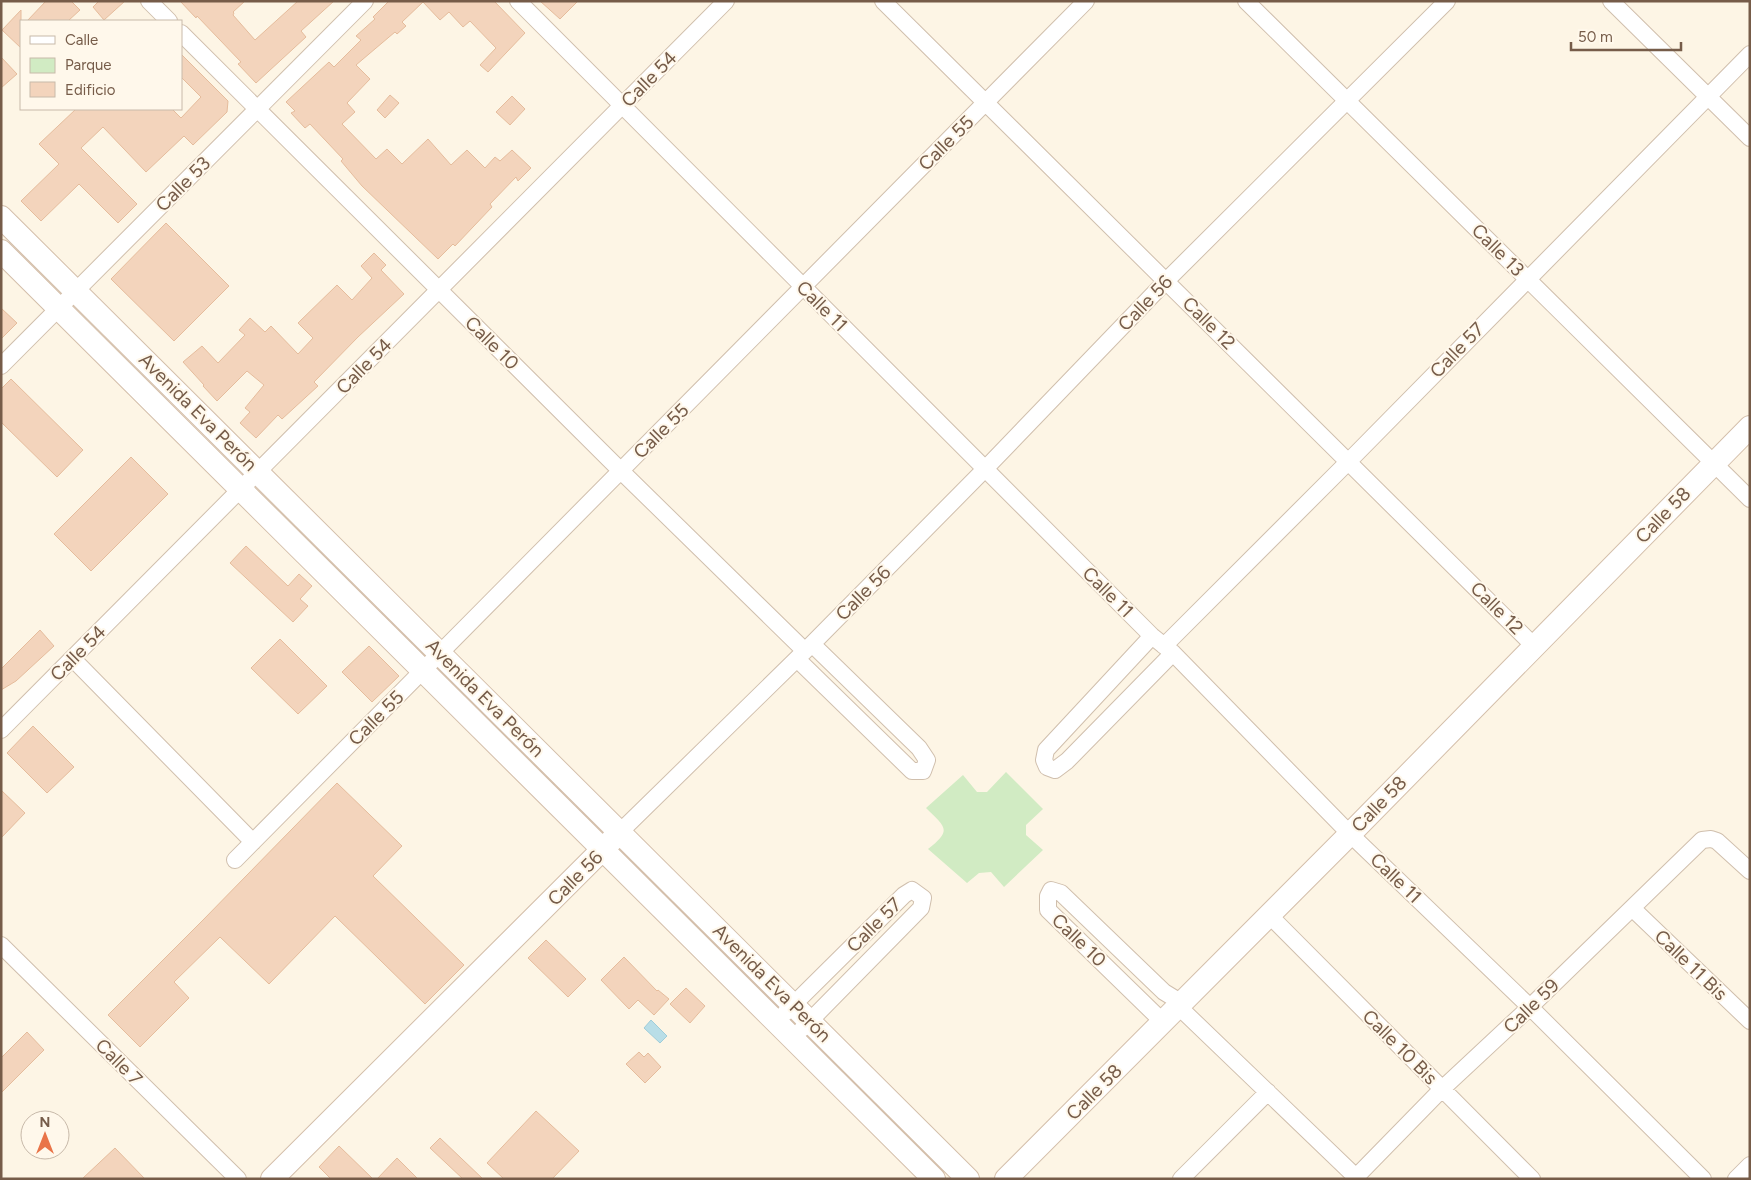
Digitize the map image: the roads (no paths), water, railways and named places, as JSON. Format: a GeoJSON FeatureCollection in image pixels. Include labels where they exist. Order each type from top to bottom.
{"type":"FeatureCollection","features":[{"type":"Feature","properties":{"kind":"main road","name":"Avenida Eva Perón"},"geometry":{"type":"LineString","coordinates":[[1,217],[968,1179]]}},
{"type":"Feature","properties":{"kind":"main road","name":"Avenida Eva Perón"},"geometry":{"type":"LineString","coordinates":[[1,251],[934,1179]]}},
{"type":"Feature","properties":{"kind":"main road","name":"Calle 58"},"geometry":{"type":"LineString","coordinates":[[1006,1179],[1270,915],[1750,427]]}},
{"type":"Feature","properties":{"kind":"main road","name":"Calle 56"},"geometry":{"type":"LineString","coordinates":[[272,1179],[620,832]]}},
{"type":"Feature","properties":{"kind":"street"},"geometry":{"type":"LineString","coordinates":[[150,1],[169,20]]}},
{"type":"Feature","properties":{"kind":"street","name":"Calle 53"},"geometry":{"type":"LineString","coordinates":[[1,366],[365,1]]}},
{"type":"Feature","properties":{"kind":"street","name":"Calle 11"},"geometry":{"type":"LineString","coordinates":[[518,1],[1350,834],[1704,1179]]}},
{"type":"Feature","properties":{"kind":"street","name":"Calle 54"},"geometry":{"type":"LineString","coordinates":[[1,730],[726,1]]}},
{"type":"Feature","properties":{"kind":"street","name":"Calle 12"},"geometry":{"type":"LineString","coordinates":[[883,1],[1534,646]]}},
{"type":"Feature","properties":{"kind":"street","name":"Calle 55"},"geometry":{"type":"LineString","coordinates":[[235,860],[1086,1]]}},
{"type":"Feature","properties":{"kind":"street","name":"Calle 13"},"geometry":{"type":"LineString","coordinates":[[1246,1],[1750,499]]}},
{"type":"Feature","properties":{"kind":"street","name":"Calle 56"},"geometry":{"type":"LineString","coordinates":[[620,832],[805,651],[985,469],[1166,281],[1447,1]]}},
{"type":"Feature","properties":{"kind":"street"},"geometry":{"type":"LineString","coordinates":[[1611,1],[1750,138]]}},
{"type":"Feature","properties":{"kind":"street","name":"Calle 10"},"geometry":{"type":"LineString","coordinates":[[182,34],[621,471],[805,651],[912,771],[922,771],[927,760],[919,748],[805,651]]}},
{"type":"Feature","properties":{"kind":"street","name":"Calle 57"},"geometry":{"type":"LineString","coordinates":[[1163,645],[1067,761],[1055,770],[1047,767],[1044,760],[1046,750],[1163,645],[1348,462],[1750,54]]}},
{"type":"Feature","properties":{"kind":"street"},"geometry":{"type":"LineString","coordinates":[[73,659],[253,842]]}},
{"type":"Feature","properties":{"kind":"street","name":"Calle 59"},"geometry":{"type":"LineString","coordinates":[[1356,1178],[1442,1090],[1530,1008],[1702,840],[1712,839],[1716,841],[1750,872]]}},
{"type":"Feature","properties":{"kind":"street","name":"Calle 57"},"geometry":{"type":"LineString","coordinates":[[776,1021],[904,895],[912,890],[923,898],[921,908],[793,1038]]}},
{"type":"Feature","properties":{"kind":"street","name":"Calle 10"},"geometry":{"type":"LineString","coordinates":[[1175,1011],[1164,992],[1061,893],[1052,890],[1048,896],[1048,910],[1175,1011],[1268,1092],[1356,1178]]}},
{"type":"Feature","properties":{"kind":"street","name":"Calle 11 Bis"},"geometry":{"type":"LineString","coordinates":[[1632,908],[1750,1021]]}},
{"type":"Feature","properties":{"kind":"street","name":"Calle 10 Bis"},"geometry":{"type":"LineString","coordinates":[[1270,915],[1532,1179]]}},
{"type":"Feature","properties":{"kind":"street","name":"Calle 7"},"geometry":{"type":"LineString","coordinates":[[1,945],[238,1179]]}},
{"type":"Feature","properties":{"kind":"street"},"geometry":{"type":"LineString","coordinates":[[1182,1179],[1268,1092]]}},
{"type":"Feature","properties":{"kind":"street"},"geometry":{"type":"LineString","coordinates":[[1736,1179],[1750,1165]]}},
{"type":"Feature","properties":{"kind":"water"},"geometry":{"type":"Polygon","coordinates":[[[651,1020],[667,1036],[660,1043],[644,1028],[651,1020]]]}}]}
